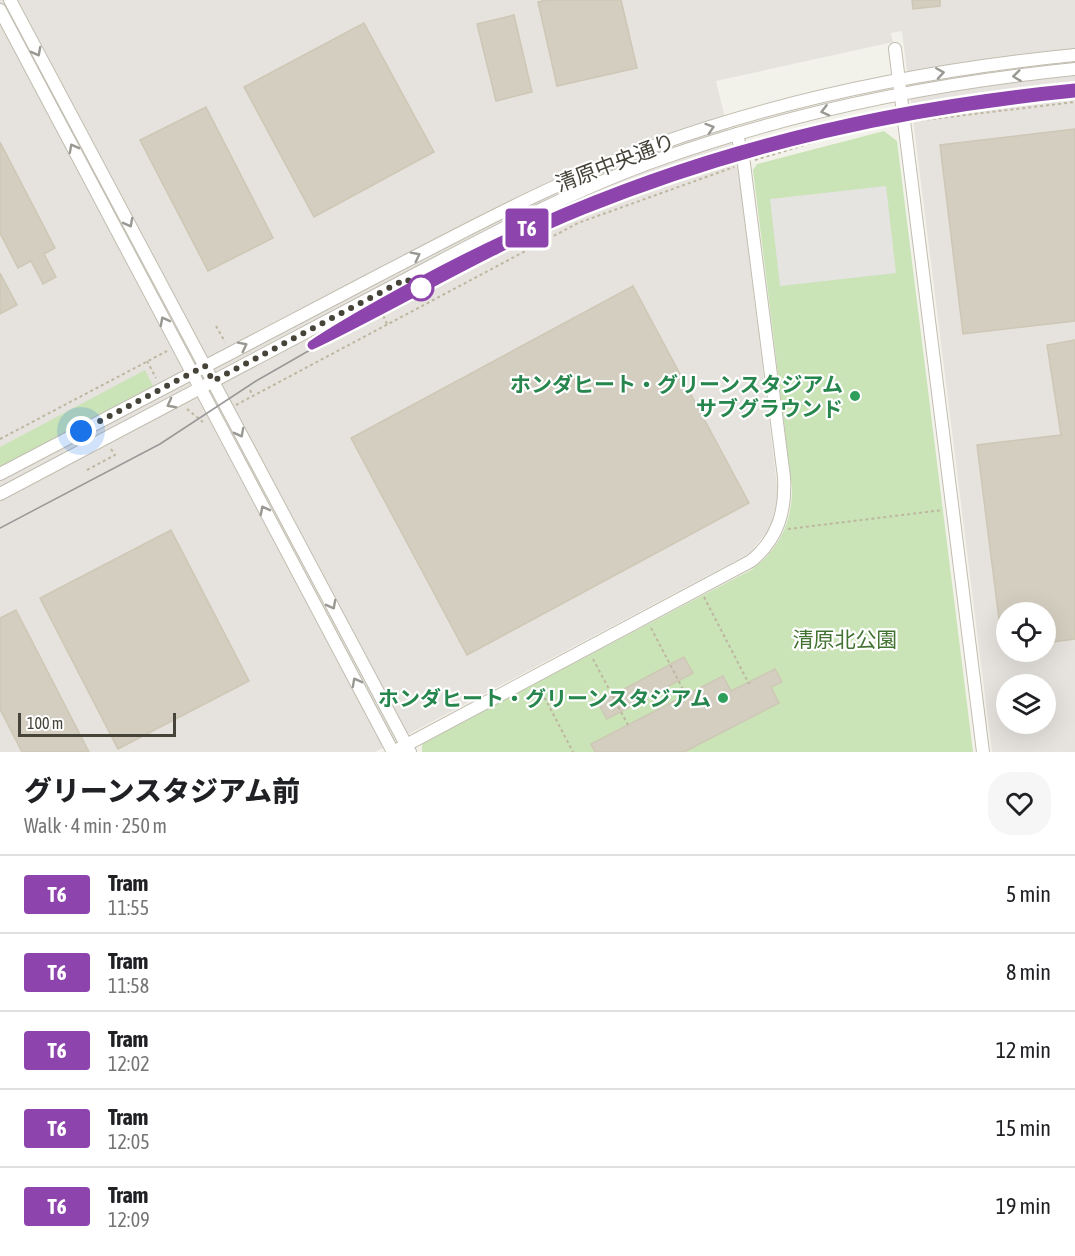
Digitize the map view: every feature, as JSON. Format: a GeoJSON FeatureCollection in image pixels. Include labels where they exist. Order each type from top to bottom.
{"type":"FeatureCollection","features":[{"type":"Feature","properties":{"kind":"street"},"geometry":{"type":"LineString","coordinates":[[10,0],[408,748]]}},
{"type":"Feature","properties":{"kind":"street"},"geometry":{"type":"LineString","coordinates":[[0,10],[393,752],[408,748],[751,561],[775,534],[784,507],[784,477],[744,164],[737,134]]}},
{"type":"Feature","properties":{"kind":"street"},"geometry":{"type":"LineString","coordinates":[[894,49],[902,93],[983,752]]}},
{"type":"Feature","properties":{"kind":"street","name":"清原中央通り"},"geometry":{"type":"LineString","coordinates":[[0,474],[543,190],[658,144],[733,120],[838,92],[900,79],[1075,55]]}},
{"type":"Feature","properties":{"kind":"street","name":"清原中央通り"},"geometry":{"type":"LineString","coordinates":[[0,494],[554,202],[662,158],[737,134],[902,93],[1075,69]]}},
{"type":"Feature","properties":{"kind":"path"},"geometry":{"type":"LineString","coordinates":[[236,405],[578,223],[735,166]]}},
{"type":"Feature","properties":{"kind":"path"},"geometry":{"type":"LineString","coordinates":[[387,324],[382,313],[406,300]]}},
{"type":"Feature","properties":{"kind":"path"},"geometry":{"type":"LineString","coordinates":[[216,326],[228,348]]}},
{"type":"Feature","properties":{"kind":"path"},"geometry":{"type":"LineString","coordinates":[[0,439],[167,351]]}},
{"type":"Feature","properties":{"kind":"path"},"geometry":{"type":"LineString","coordinates":[[147,361],[159,383]]}},
{"type":"Feature","properties":{"kind":"path"},"geometry":{"type":"LineString","coordinates":[[250,390],[253,396]]}},
{"type":"Feature","properties":{"kind":"path"},"geometry":{"type":"LineString","coordinates":[[87,470],[115,455],[110,446]]}},
{"type":"Feature","properties":{"kind":"path"},"geometry":{"type":"LineString","coordinates":[[783,530],[946,510]]}},
{"type":"Feature","properties":{"kind":"path"},"geometry":{"type":"LineString","coordinates":[[702,594],[749,684]]}},
{"type":"Feature","properties":{"kind":"path"},"geometry":{"type":"LineString","coordinates":[[648,623],[686,695]]}},
{"type":"Feature","properties":{"kind":"path"},"geometry":{"type":"LineString","coordinates":[[590,654],[628,725]]}},
{"type":"Feature","properties":{"kind":"path"},"geometry":{"type":"LineString","coordinates":[[536,682],[573,752]]}},
{"type":"Feature","properties":{"kind":"shaded area"},"geometry":{"type":"Polygon","coordinates":[[[0,0],[1075,0],[1075,752],[992,752],[902,31],[891,33],[893,42],[716,81],[739,176],[778,493],[772,525],[750,553],[375,752],[0,752],[0,0]]]}},
{"type":"Feature","properties":{"kind":"shaded area"},"geometry":{"type":"Polygon","coordinates":[[[886,186],[896,273],[780,286],[770,199],[886,186]]]}},
{"type":"Feature","properties":{"kind":"green space","name":"清原北公園"},"geometry":{"type":"Polygon","coordinates":[[[884,131],[897,141],[973,752],[422,752],[422,743],[751,570],[769,554],[782,535],[790,513],[792,488],[753,170],[757,164],[884,131]]]}},
{"type":"Feature","properties":{"kind":"green space"},"geometry":{"type":"Polygon","coordinates":[[[145,370],[153,386],[0,467],[0,447],[145,370]]]}},
{"type":"Feature","properties":{"kind":"building"},"geometry":{"type":"Polygon","coordinates":[[[546,0],[621,0],[637,68],[557,86],[538,2],[546,0]]]}},
{"type":"Feature","properties":{"kind":"building"},"geometry":{"type":"Polygon","coordinates":[[[912,0],[940,0],[940,6],[913,9],[912,0]]]}},
{"type":"Feature","properties":{"kind":"building"},"geometry":{"type":"Polygon","coordinates":[[[514,15],[532,92],[496,101],[477,24],[514,15]]]}},
{"type":"Feature","properties":{"kind":"building"},"geometry":{"type":"Polygon","coordinates":[[[364,23],[434,152],[314,217],[244,87],[364,23]]]}},
{"type":"Feature","properties":{"kind":"building"},"geometry":{"type":"Polygon","coordinates":[[[206,107],[273,238],[208,271],[140,140],[206,107]]]}},
{"type":"Feature","properties":{"kind":"building"},"geometry":{"type":"Polygon","coordinates":[[[1075,129],[1075,321],[963,334],[940,145],[1075,129]]]}},
{"type":"Feature","properties":{"kind":"building"},"geometry":{"type":"Polygon","coordinates":[[[0,142],[55,248],[44,254],[56,277],[43,284],[31,261],[18,268],[0,233],[0,142]]]}},
{"type":"Feature","properties":{"kind":"building"},"geometry":{"type":"Polygon","coordinates":[[[0,273],[17,305],[0,314],[0,273]]]}},
{"type":"Feature","properties":{"kind":"building"},"geometry":{"type":"Polygon","coordinates":[[[633,286],[749,503],[467,655],[351,438],[633,286]]]}},
{"type":"Feature","properties":{"kind":"building"},"geometry":{"type":"Polygon","coordinates":[[[1075,340],[1075,639],[1056,642],[1056,602],[997,602],[977,445],[1061,435],[1047,345],[1075,340]]]}},
{"type":"Feature","properties":{"kind":"building"},"geometry":{"type":"Polygon","coordinates":[[[171,530],[249,681],[118,749],[40,598],[171,530]]]}},
{"type":"Feature","properties":{"kind":"building"},"geometry":{"type":"Polygon","coordinates":[[[16,610],[89,752],[22,752],[0,709],[0,618],[16,610]]]}},
{"type":"Feature","properties":{"kind":"building"},"geometry":{"type":"Polygon","coordinates":[[[684,657],[693,673],[607,719],[598,703],[684,657]]]}},
{"type":"Feature","properties":{"kind":"building"},"geometry":{"type":"Polygon","coordinates":[[[775,669],[782,682],[771,687],[779,703],[684,752],[595,752],[591,744],[723,676],[731,691],[775,669]]]}},
{"type":"Feature","properties":{"kind":"tram line","name":"T6"},"geometry":{"type":"LineString","coordinates":[[1075,88],[979,98],[885,113],[800,133],[701,161],[557,215],[482,250],[353,318],[312,345],[479,257],[583,210],[703,166],[866,122],[936,110],[1075,93]]}},
{"type":"Feature","properties":{"kind":"tram line"},"geometry":{"type":"LineString","coordinates":[[0,528],[160,444],[256,381],[399,299],[479,257],[583,210],[703,166],[849,126],[936,110],[1075,93]]}},
{"type":"Feature","properties":{"kind":"place","name":"ホンダヒート・グリーンスタジアム サブグラウンド"},"geometry":{"type":"Point","coordinates":[855,396]}},
{"type":"Feature","properties":{"kind":"place","name":"ホンダヒート・グリーンスタジアム"},"geometry":{"type":"Point","coordinates":[723,698]}},
{"type":"Feature","properties":{"kind":"route"},"geometry":{"type":"LineString","coordinates":[[81,431],[205,366],[213,381],[406,279],[421,288]]}}]}
